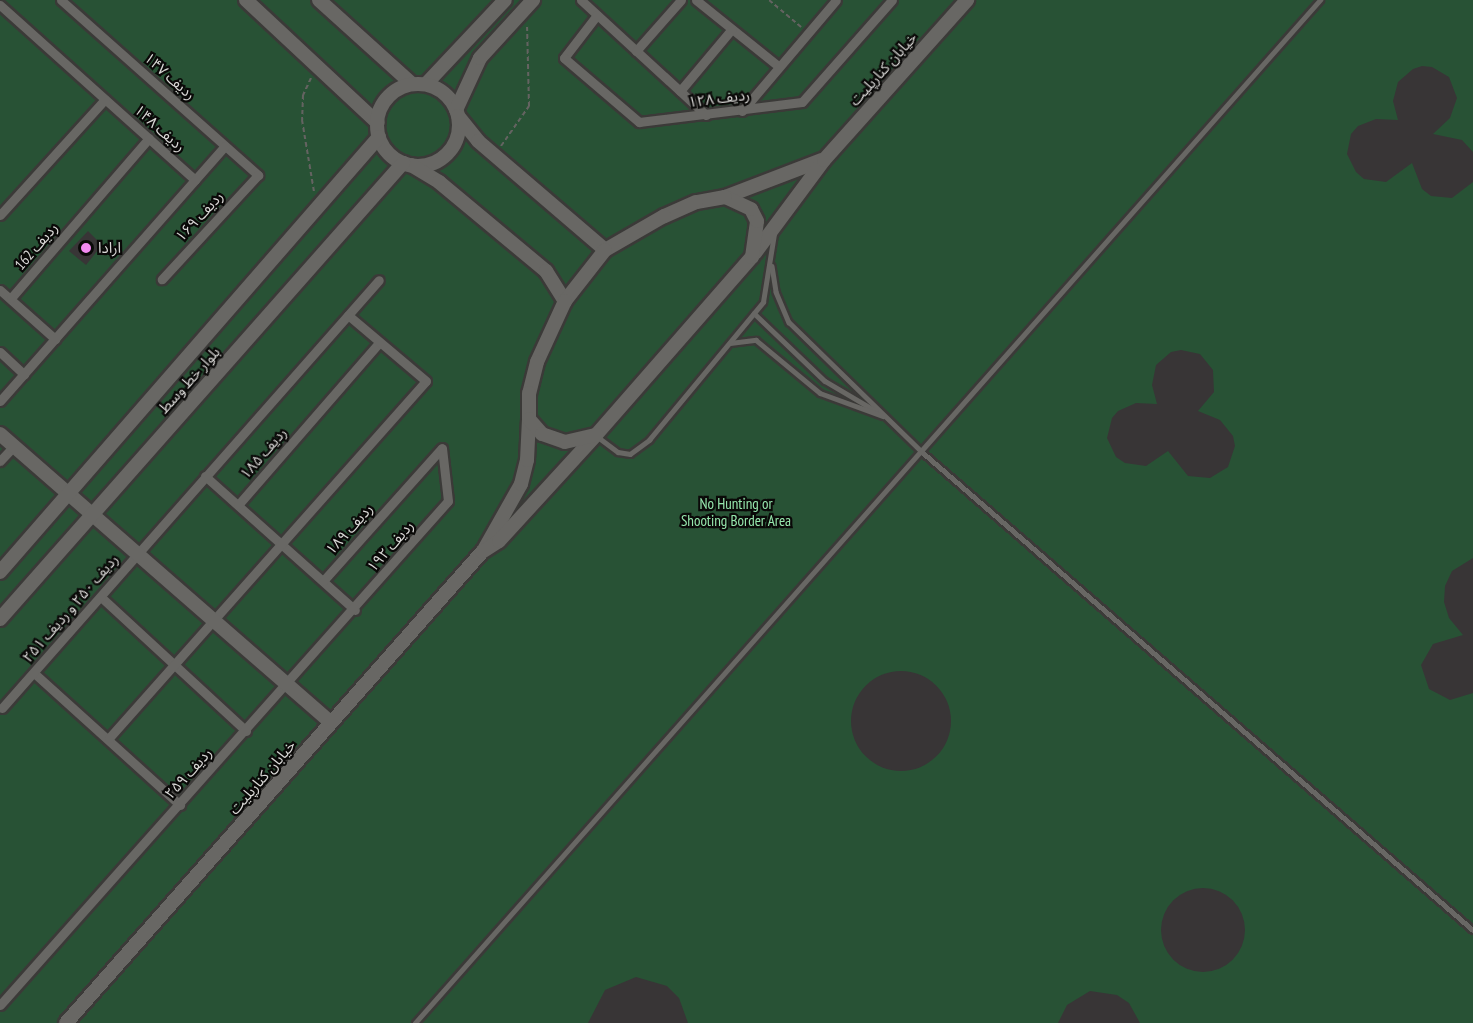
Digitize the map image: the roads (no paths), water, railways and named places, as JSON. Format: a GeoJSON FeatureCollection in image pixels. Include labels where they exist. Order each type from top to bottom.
{"type":"FeatureCollection","features":[{"type":"Feature","properties":{"kind":"main road"},"geometry":{"type":"LineString","coordinates":[[246,0],[321,68],[378,130],[388,152],[439,182],[546,271],[565,301]]}},
{"type":"Feature","properties":{"kind":"main road"},"geometry":{"type":"LineString","coordinates":[[319,0],[419,84],[438,89],[494,156],[605,250]]}},
{"type":"Feature","properties":{"kind":"main road"},"geometry":{"type":"LineString","coordinates":[[378,130],[388,97],[419,84],[505,0]]}},
{"type":"Feature","properties":{"kind":"main road","name":"خیابان کنارپلیت"},"geometry":{"type":"LineString","coordinates":[[66,1023],[482,552],[498,540],[596,435],[752,257],[824,160],[965,1]]}},
{"type":"Feature","properties":{"kind":"main road"},"geometry":{"type":"LineString","coordinates":[[407,164],[433,163],[451,149],[456,139],[457,113],[480,58],[530,3]]}},
{"type":"Feature","properties":{"kind":"main road","name":"بلوار خط وسط"},"geometry":{"type":"LineString","coordinates":[[0,572],[318,206],[378,130]]}},
{"type":"Feature","properties":{"kind":"main road","name":"خیابان کنارپلیت"},"geometry":{"type":"LineString","coordinates":[[482,552],[520,484],[527,460],[529,393],[537,362],[565,301],[605,250],[664,216],[696,202],[724,197],[824,160]]}},
{"type":"Feature","properties":{"kind":"main road","name":"بلوار خط وسط"},"geometry":{"type":"LineString","coordinates":[[0,619],[407,164]]}},
{"type":"Feature","properties":{"kind":"main road"},"geometry":{"type":"LineString","coordinates":[[724,197],[751,209],[757,221],[752,257]]}},
{"type":"Feature","properties":{"kind":"main road"},"geometry":{"type":"LineString","coordinates":[[529,419],[542,434],[565,442],[596,435]]}},
{"type":"Feature","properties":{"kind":"main road"},"geometry":{"type":"LineString","coordinates":[[0,434],[90,516],[136,553],[331,723]]}},
{"type":"Feature","properties":{"kind":"street"},"geometry":{"type":"LineString","coordinates":[[0,4],[4,0]]}},
{"type":"Feature","properties":{"kind":"street","name":"ردیف ۱۴۷"},"geometry":{"type":"LineString","coordinates":[[61,0],[258,175]]}},
{"type":"Feature","properties":{"kind":"street"},"geometry":{"type":"LineString","coordinates":[[581,0],[706,115]]}},
{"type":"Feature","properties":{"kind":"street"},"geometry":{"type":"LineString","coordinates":[[636,51],[681,0]]}},
{"type":"Feature","properties":{"kind":"street"},"geometry":{"type":"LineString","coordinates":[[696,0],[778,66]]}},
{"type":"Feature","properties":{"kind":"street"},"geometry":{"type":"LineString","coordinates":[[742,111],[836,0]]}},
{"type":"Feature","properties":{"kind":"street","name":"ردیف ۱۲۸"},"geometry":{"type":"LineString","coordinates":[[597,15],[564,58],[639,122],[802,102],[892,0]]}},
{"type":"Feature","properties":{"kind":"street","name":"ردیف ۱۴۸"},"geometry":{"type":"LineString","coordinates":[[0,4],[195,180]]}},
{"type":"Feature","properties":{"kind":"street"},"geometry":{"type":"LineString","coordinates":[[680,91],[731,30]]}},
{"type":"Feature","properties":{"kind":"street"},"geometry":{"type":"LineString","coordinates":[[0,215],[105,99]]}},
{"type":"Feature","properties":{"kind":"street","name":"ردیف 162"},"geometry":{"type":"LineString","coordinates":[[11,298],[149,138]]}},
{"type":"Feature","properties":{"kind":"street"},"geometry":{"type":"LineString","coordinates":[[0,401],[225,146]]}},
{"type":"Feature","properties":{"kind":"street","name":"ردیف ۱۶۹"},"geometry":{"type":"LineString","coordinates":[[162,279],[258,175]]}},
{"type":"Feature","properties":{"kind":"street","name":"ردیف ۲۵۰ و ردیف ۲۵۱"},"geometry":{"type":"LineString","coordinates":[[2,708],[102,598],[136,553],[379,280]]}},
{"type":"Feature","properties":{"kind":"street"},"geometry":{"type":"LineString","coordinates":[[0,290],[55,339]]}},
{"type":"Feature","properties":{"kind":"street"},"geometry":{"type":"LineString","coordinates":[[109,738],[426,381],[348,315]]}},
{"type":"Feature","properties":{"kind":"street","name":"ردیف ۱۸۵"},"geometry":{"type":"LineString","coordinates":[[238,505],[379,343]]}},
{"type":"Feature","properties":{"kind":"street"},"geometry":{"type":"LineString","coordinates":[[0,352],[24,374]]}},
{"type":"Feature","properties":{"kind":"street"},"geometry":{"type":"LineString","coordinates":[[0,461],[14,446]]}},
{"type":"Feature","properties":{"kind":"street","name":"ردیف ۱۸۹"},"geometry":{"type":"LineString","coordinates":[[323,581],[442,448],[448,501]]}},
{"type":"Feature","properties":{"kind":"street"},"geometry":{"type":"LineString","coordinates":[[205,476],[355,610]]}},
{"type":"Feature","properties":{"kind":"street","name":"ردیف ۱۹۲"},"geometry":{"type":"LineString","coordinates":[[287,685],[448,501]]}},
{"type":"Feature","properties":{"kind":"street"},"geometry":{"type":"LineString","coordinates":[[102,598],[246,731]]}},
{"type":"Feature","properties":{"kind":"street"},"geometry":{"type":"LineString","coordinates":[[34,673],[109,738],[180,805]]}},
{"type":"Feature","properties":{"kind":"street","name":"ردیف ۲۵۹"},"geometry":{"type":"LineString","coordinates":[[0,1005],[287,685]]}},
{"type":"Feature","properties":{"kind":"lane"},"geometry":{"type":"LineString","coordinates":[[415,1023],[1320,0]]}},
{"type":"Feature","properties":{"kind":"lane"},"geometry":{"type":"LineString","coordinates":[[596,435],[618,452],[630,454],[641,448],[764,302],[772,266],[774,225]]}},
{"type":"Feature","properties":{"kind":"lane"},"geometry":{"type":"LineString","coordinates":[[772,266],[776,292],[789,322],[921,451],[1473,930]]}},
{"type":"Feature","properties":{"kind":"lane"},"geometry":{"type":"LineString","coordinates":[[754,313],[825,381],[886,417]]}},
{"type":"Feature","properties":{"kind":"lane"},"geometry":{"type":"LineString","coordinates":[[729,343],[756,340],[820,393],[886,417]]}},
{"type":"Feature","properties":{"kind":"place","name":"ارادا"},"geometry":{"type":"Point","coordinates":[86,248]}},
{"type":"Feature","properties":{"kind":"park label","name":"No Hunting or Shooting Border Area"},"geometry":{"type":"Point","coordinates":[736,512]}}]}
